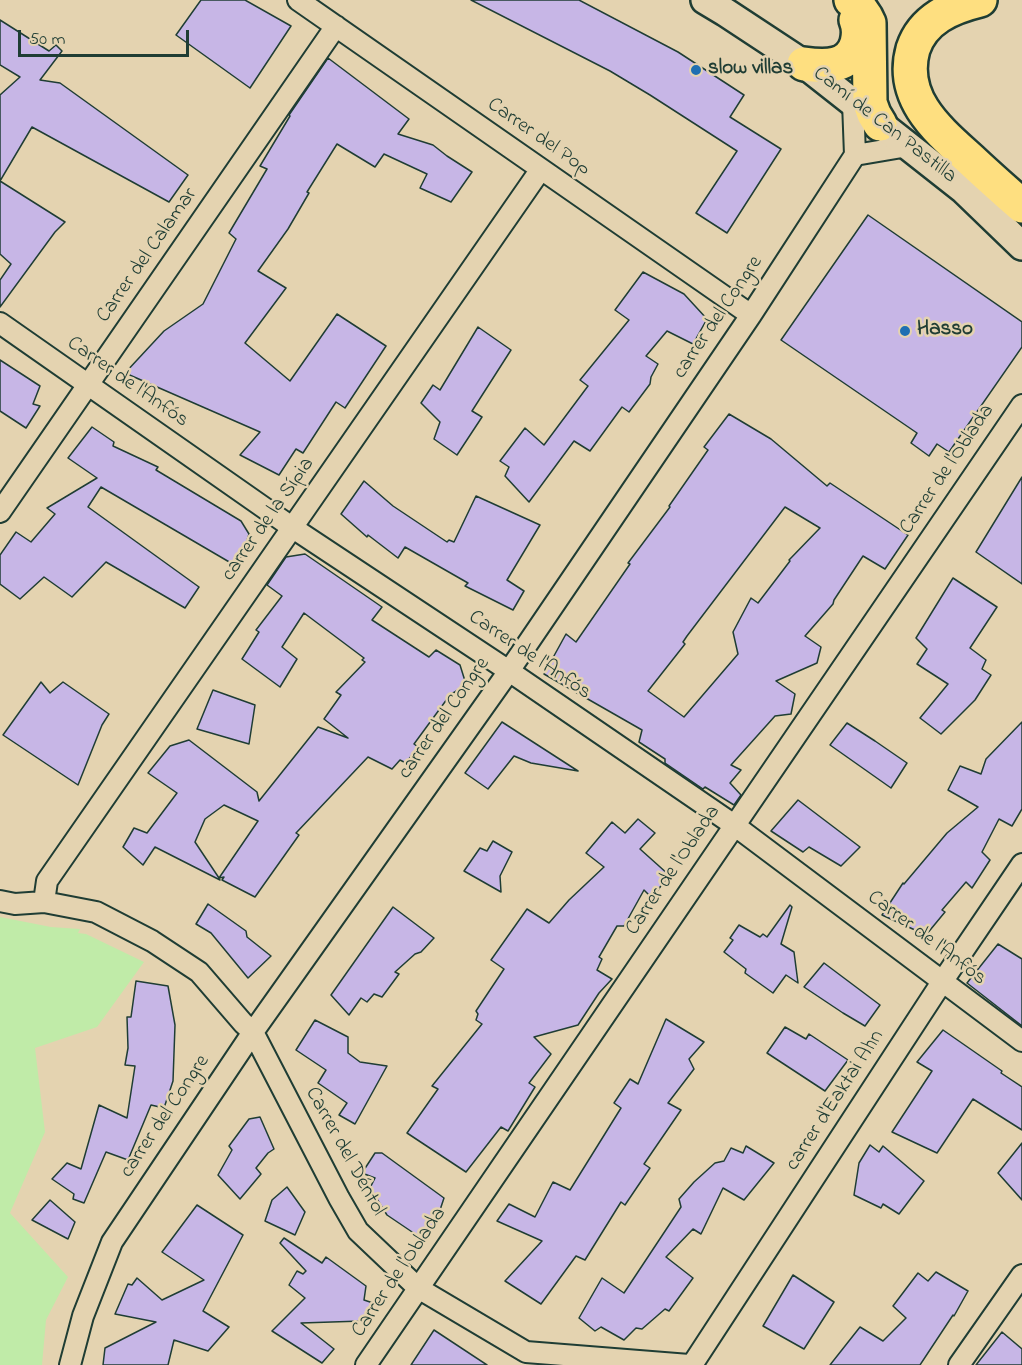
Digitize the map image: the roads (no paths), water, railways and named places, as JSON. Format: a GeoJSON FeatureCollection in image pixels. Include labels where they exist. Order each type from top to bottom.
{"type":"FeatureCollection","features":[{"type":"Feature","properties":{"kind":"highway"},"geometry":{"type":"LineString","coordinates":[[804,64],[836,65],[846,61],[852,54],[858,40],[858,24],[845,0]]}},
{"type":"Feature","properties":{"kind":"highway"},"geometry":{"type":"LineString","coordinates":[[851,0],[865,13],[869,23],[870,102],[880,124]]}},
{"type":"Feature","properties":{"kind":"highway"},"geometry":{"type":"LineString","coordinates":[[980,0],[961,4],[937,17],[920,34],[912,56],[913,88],[922,108],[936,128],[1022,206]]}},
{"type":"Feature","properties":{"kind":"street","name":"Carrer del Pop"},"geometry":{"type":"LineString","coordinates":[[298,0],[752,315]]}},
{"type":"Feature","properties":{"kind":"street","name":"Camí de Can Pastilla"},"geometry":{"type":"LineString","coordinates":[[705,0],[804,64],[853,102],[964,190],[1022,246]]}},
{"type":"Feature","properties":{"kind":"street","name":"Carrer del Calamar"},"geometry":{"type":"LineString","coordinates":[[0,512],[336,26]]}},
{"type":"Feature","properties":{"kind":"street"},"geometry":{"type":"LineString","coordinates":[[853,102],[855,155],[908,146]]}},
{"type":"Feature","properties":{"kind":"street","name":"carrer del Congre"},"geometry":{"type":"LineString","coordinates":[[70,1365],[84,1316],[112,1242],[253,1032],[509,671],[752,315],[855,155]]}},
{"type":"Feature","properties":{"kind":"street","name":"carrer de la Sípia"},"geometry":{"type":"LineString","coordinates":[[44,902],[47,881],[541,169]]}},
{"type":"Feature","properties":{"kind":"street","name":"Carrer de l'Anfós"},"geometry":{"type":"LineString","coordinates":[[0,323],[293,528],[509,671],[734,825],[1022,1041]]}},
{"type":"Feature","properties":{"kind":"street","name":"Carrer de l'Oblada"},"geometry":{"type":"LineString","coordinates":[[366,1365],[1022,405]]}},
{"type":"Feature","properties":{"kind":"street","name":"carrer d'Eaktai Ahn"},"geometry":{"type":"LineString","coordinates":[[691,1365],[1022,864]]}},
{"type":"Feature","properties":{"kind":"street","name":"Carrer del Déntol"},"geometry":{"type":"LineString","coordinates":[[0,901],[15,904],[44,902],[96,912],[152,940],[199,972],[253,1032],[358,1231],[418,1288],[526,1352],[691,1365]]}},
{"type":"Feature","properties":{"kind":"street"},"geometry":{"type":"LineString","coordinates":[[959,1365],[1022,1275]]}},
{"type":"Feature","properties":{"kind":"place","name":"slow villas"},"geometry":{"type":"Point","coordinates":[696,70]}},
{"type":"Feature","properties":{"kind":"place","name":"Hasso"},"geometry":{"type":"Point","coordinates":[905,331]}}]}
